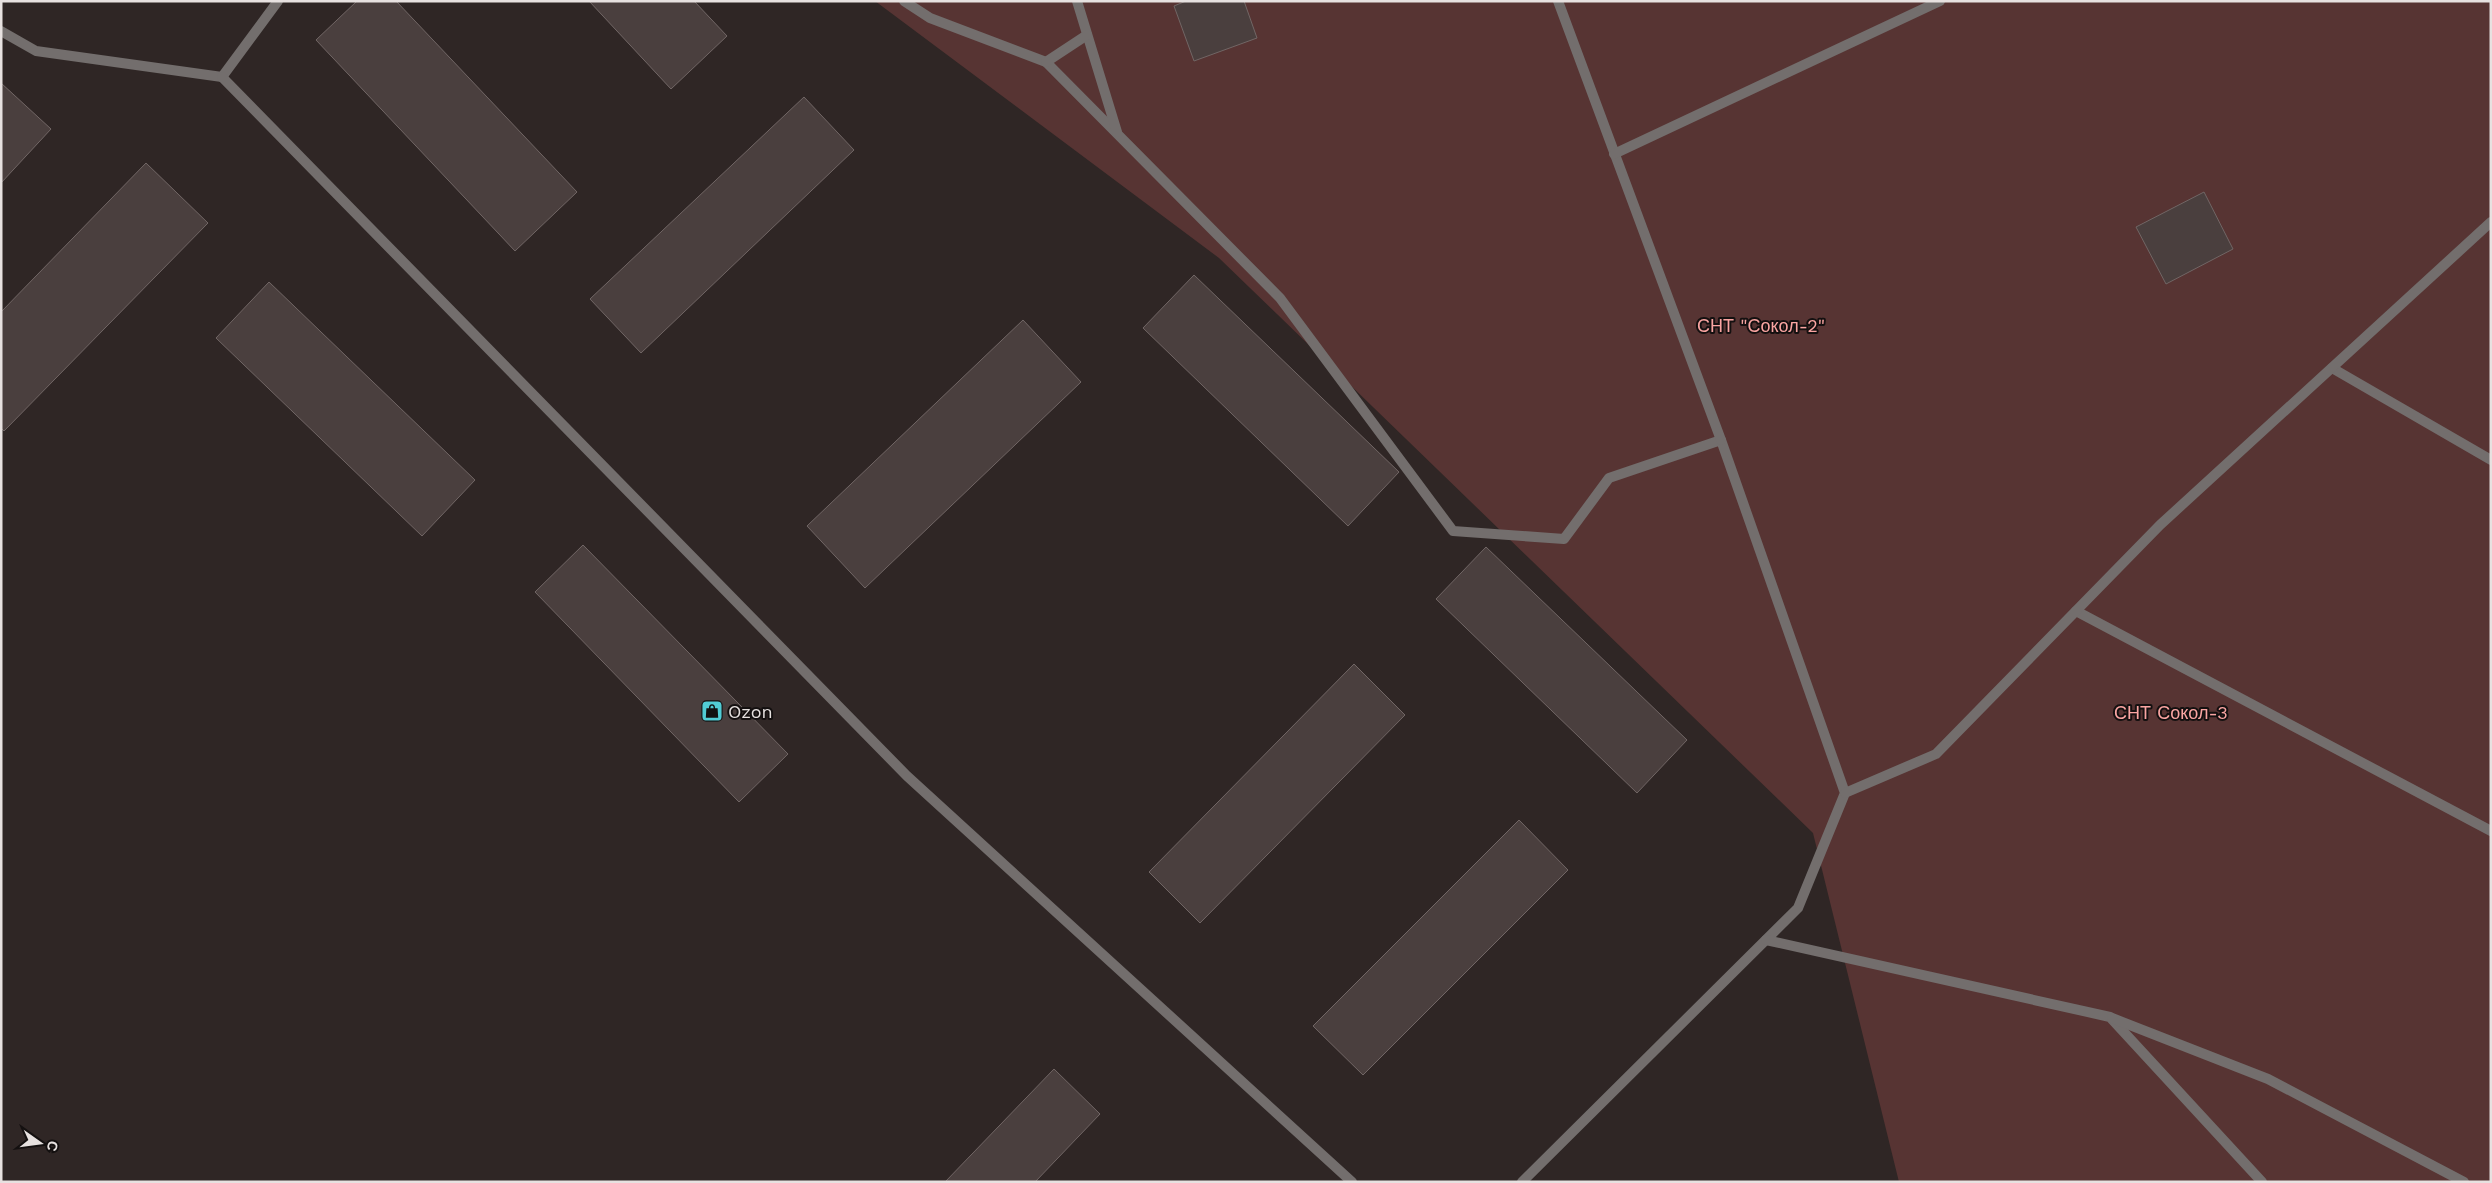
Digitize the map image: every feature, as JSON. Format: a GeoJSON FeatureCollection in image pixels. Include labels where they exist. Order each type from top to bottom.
{"type":"FeatureCollection","features":[{"type":"Feature","properties":{"kind":"street"},"geometry":{"type":"LineString","coordinates":[[222,77],[278,1]]}},
{"type":"Feature","properties":{"kind":"street"},"geometry":{"type":"LineString","coordinates":[[904,1],[930,18],[1046,62],[1280,298],[1453,531],[1564,539],[1609,478],[1721,440]]}},
{"type":"Feature","properties":{"kind":"street"},"geometry":{"type":"LineString","coordinates":[[1077,1],[1117,134]]}},
{"type":"Feature","properties":{"kind":"street"},"geometry":{"type":"LineString","coordinates":[[1522,1182],[1798,908],[1845,793],[1721,440],[1558,1]]}},
{"type":"Feature","properties":{"kind":"street"},"geometry":{"type":"LineString","coordinates":[[1614,154],[1940,1]]}},
{"type":"Feature","properties":{"kind":"street"},"geometry":{"type":"LineString","coordinates":[[1,31],[36,51],[222,77],[907,776],[1352,1182]]}},
{"type":"Feature","properties":{"kind":"street"},"geometry":{"type":"LineString","coordinates":[[1046,62],[1087,35]]}},
{"type":"Feature","properties":{"kind":"street"},"geometry":{"type":"LineString","coordinates":[[1845,793],[1936,754],[2160,525],[2491,222]]}},
{"type":"Feature","properties":{"kind":"street"},"geometry":{"type":"LineString","coordinates":[[2332,368],[2491,460]]}},
{"type":"Feature","properties":{"kind":"street"},"geometry":{"type":"LineString","coordinates":[[2076,612],[2491,831]]}},
{"type":"Feature","properties":{"kind":"street"},"geometry":{"type":"LineString","coordinates":[[1766,940],[2110,1017],[2268,1079],[2464,1182]]}},
{"type":"Feature","properties":{"kind":"street"},"geometry":{"type":"LineString","coordinates":[[2110,1017],[2262,1182]]}},
{"type":"Feature","properties":{"kind":"green space"},"geometry":{"type":"Polygon","coordinates":[[[875,1],[2491,1],[2491,1182],[1899,1182],[1813,833],[1219,258],[875,1]]]}},
{"type":"Feature","properties":{"kind":"building"},"geometry":{"type":"Polygon","coordinates":[[[357,1],[396,1],[577,192],[515,251],[316,40],[357,1]]]}},
{"type":"Feature","properties":{"kind":"building"},"geometry":{"type":"Polygon","coordinates":[[[589,1],[694,1],[727,36],[671,89],[589,1]]]}},
{"type":"Feature","properties":{"kind":"building"},"geometry":{"type":"Polygon","coordinates":[[[1186,1],[1244,1],[1257,38],[1194,61],[1174,6],[1186,1]]]}},
{"type":"Feature","properties":{"kind":"building"},"geometry":{"type":"Polygon","coordinates":[[[1,83],[51,129],[1,183],[1,83]]]}},
{"type":"Feature","properties":{"kind":"building"},"geometry":{"type":"Polygon","coordinates":[[[804,97],[854,150],[641,353],[590,299],[804,97]]]}},
{"type":"Feature","properties":{"kind":"building"},"geometry":{"type":"Polygon","coordinates":[[[146,163],[208,223],[4,431],[1,428],[1,312],[146,163]]]}},
{"type":"Feature","properties":{"kind":"building"},"geometry":{"type":"Polygon","coordinates":[[[2204,192],[2233,249],[2166,284],[2136,227],[2204,192]]]}},
{"type":"Feature","properties":{"kind":"building"},"geometry":{"type":"Polygon","coordinates":[[[1194,275],[1399,472],[1348,526],[1143,328],[1194,275]]]}},
{"type":"Feature","properties":{"kind":"building"},"geometry":{"type":"Polygon","coordinates":[[[269,282],[475,480],[422,536],[216,338],[269,282]]]}},
{"type":"Feature","properties":{"kind":"building"},"geometry":{"type":"Polygon","coordinates":[[[1023,320],[1081,382],[865,588],[807,526],[1023,320]]]}},
{"type":"Feature","properties":{"kind":"building"},"geometry":{"type":"Polygon","coordinates":[[[583,545],[788,754],[739,802],[535,592],[583,545]]]}},
{"type":"Feature","properties":{"kind":"building"},"geometry":{"type":"Polygon","coordinates":[[[1486,547],[1687,740],[1637,793],[1436,599],[1486,547]]]}},
{"type":"Feature","properties":{"kind":"building"},"geometry":{"type":"Polygon","coordinates":[[[1354,664],[1405,715],[1200,923],[1149,872],[1354,664]]]}},
{"type":"Feature","properties":{"kind":"building"},"geometry":{"type":"Polygon","coordinates":[[[1519,820],[1568,870],[1363,1075],[1313,1026],[1519,820]]]}},
{"type":"Feature","properties":{"kind":"building"},"geometry":{"type":"Polygon","coordinates":[[[1054,1069],[1100,1114],[1035,1182],[945,1182],[1054,1069]]]}},
{"type":"Feature","properties":{"kind":"place","name":"Ozon"},"geometry":{"type":"Point","coordinates":[712,711]}},
{"type":"Feature","properties":{"kind":"park label","name":"СНТ \"Сокол-2\""},"geometry":{"type":"Point","coordinates":[1761,325]}},
{"type":"Feature","properties":{"kind":"park label","name":"СНТ Сокол-3"},"geometry":{"type":"Point","coordinates":[2171,712]}}]}
